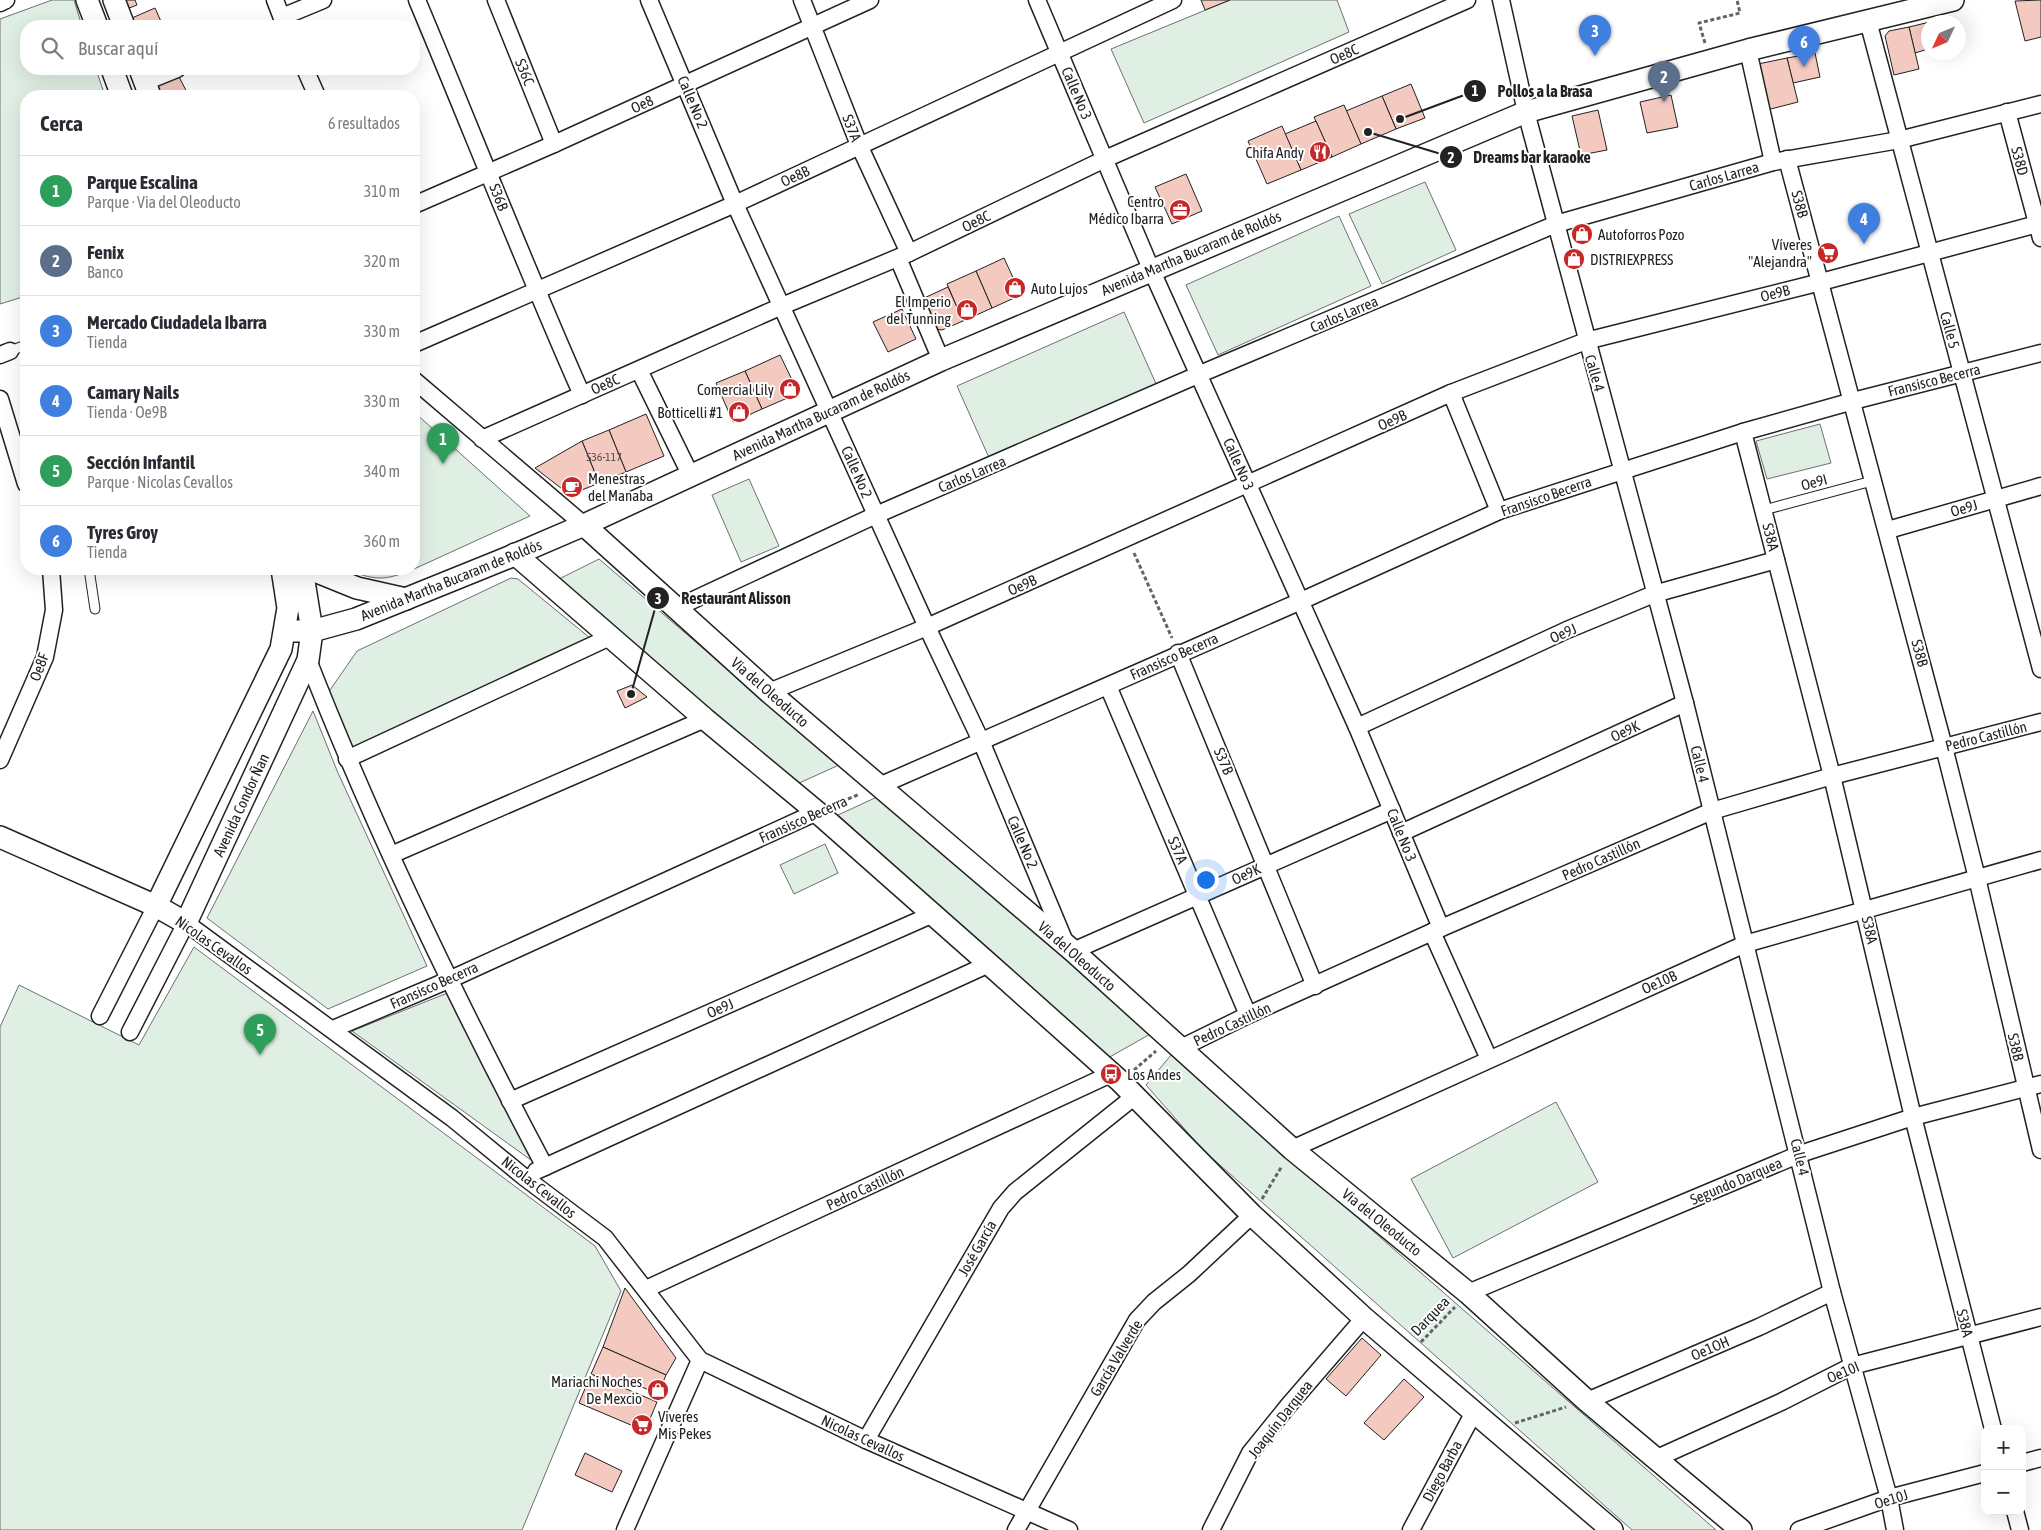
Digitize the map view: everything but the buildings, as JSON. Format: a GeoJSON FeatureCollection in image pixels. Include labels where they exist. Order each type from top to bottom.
{"type":"FeatureCollection","features":[{"type":"Feature","properties":{"kind":"street"},"geometry":{"type":"LineString","coordinates":[[0,3],[6,0]]}},
{"type":"Feature","properties":{"kind":"street"},"geometry":{"type":"LineString","coordinates":[[87,0],[95,20]]}},
{"type":"Feature","properties":{"kind":"street"},"geometry":{"type":"LineString","coordinates":[[114,0],[122,20]]}},
{"type":"Feature","properties":{"kind":"street"},"geometry":{"type":"LineString","coordinates":[[275,0],[281,20]]}},
{"type":"Feature","properties":{"kind":"street"},"geometry":{"type":"LineString","coordinates":[[287,20],[323,0]]}},
{"type":"Feature","properties":{"kind":"street","name":"S36B"},"geometry":{"type":"LineString","coordinates":[[417,0],[489,171],[535,290],[582,395]]}},
{"type":"Feature","properties":{"kind":"street","name":"S36C"},"geometry":{"type":"LineString","coordinates":[[496,0],[554,144]]}},
{"type":"Feature","properties":{"kind":"street","name":"Calle No 2"},"geometry":{"type":"LineString","coordinates":[[649,0],[735,204],[927,628],[981,741],[1069,948]]}},
{"type":"Feature","properties":{"kind":"street","name":"S37A"},"geometry":{"type":"LineString","coordinates":[[802,0],[904,256],[941,360]]}},
{"type":"Feature","properties":{"kind":"street","name":"Oe8"},"geometry":{"type":"LineString","coordinates":[[420,202],[814,28],[870,0]]}},
{"type":"Feature","properties":{"kind":"street","name":"Calle No 3"},"geometry":{"type":"LineString","coordinates":[[1037,0],[1151,269],[1200,374],[1357,727],[1392,810],[1437,930],[1489,1059]]}},
{"type":"Feature","properties":{"kind":"street","name":"Oe8B"},"geometry":{"type":"LineString","coordinates":[[420,341],[735,204],[1173,0]]}},
{"type":"Feature","properties":{"kind":"street","name":"Oe8C"},"geometry":{"type":"LineString","coordinates":[[482,439],[782,306],[904,256],[1105,159],[1467,0]]}},
{"type":"Feature","properties":{"kind":"street","name":"Calle 4"},"geometry":{"type":"LineString","coordinates":[[1501,0],[1526,112],[1586,341],[1623,470],[1654,594],[1685,703],[1800,1154],[1832,1292],[1889,1498],[1895,1530]]}},
{"type":"Feature","properties":{"kind":"street","name":"Avenida Martha Bucaram de Roldós"},"geometry":{"type":"LineString","coordinates":[[285,631],[312,631],[356,619],[515,554],[584,525],[941,360],[1151,269],[1526,112],[1748,50],[1953,0]]}},
{"type":"Feature","properties":{"kind":"street","name":"Calle 5"},"geometry":{"type":"LineString","coordinates":[[1868,21],[2041,669]]}},
{"type":"Feature","properties":{"kind":"street","name":"S38B"},"geometry":{"type":"LineString","coordinates":[[1748,50],[1780,161],[1821,282],[1872,481],[1888,530],[1977,878],[2033,1085],[2041,1150]]}},
{"type":"Feature","properties":{"kind":"street"},"geometry":{"type":"LineString","coordinates":[[114,75],[120,90]]}},
{"type":"Feature","properties":{"kind":"street"},"geometry":{"type":"LineString","coordinates":[[145,82],[162,75]]}},
{"type":"Feature","properties":{"kind":"street"},"geometry":{"type":"LineString","coordinates":[[308,75],[314,90]]}},
{"type":"Feature","properties":{"kind":"street","name":"Carlos Larrea"},"geometry":{"type":"LineString","coordinates":[[676,608],[876,515],[1200,374],[1556,224],[1780,161],[1899,140],[2041,104]]}},
{"type":"Feature","properties":{"kind":"street","name":"S38D"},"geometry":{"type":"LineString","coordinates":[[2007,112],[2040,228]]}},
{"type":"Feature","properties":{"kind":"street","name":"Oe9B"},"geometry":{"type":"LineString","coordinates":[[769,692],[927,628],[1451,394],[1586,341],[2040,228]]}},
{"type":"Feature","properties":{"kind":"street","name":"Fransisco Becerra"},"geometry":{"type":"LineString","coordinates":[[878,786],[1108,686],[1178,653],[1301,601],[1500,511],[1743,432],[1853,401],[2041,354]]}},
{"type":"Feature","properties":{"kind":"street"},"geometry":{"type":"LineString","coordinates":[[639,370],[691,476]]}},
{"type":"Feature","properties":{"kind":"street","name":"Via del Oleoducto"},"geometry":{"type":"LineString","coordinates":[[420,385],[584,525],[769,692],[1069,948],[1292,1149],[1468,1293],[1587,1401],[1741,1530]]}},
{"type":"Feature","properties":{"kind":"street"},"geometry":{"type":"LineString","coordinates":[[1451,394],[1500,511]]}},
{"type":"Feature","properties":{"kind":"street"},"geometry":{"type":"LineString","coordinates":[[0,399],[20,464]]}},
{"type":"Feature","properties":{"kind":"street","name":"S38A"},"geometry":{"type":"LineString","coordinates":[[1743,432],[1832,776],[1913,1117],[1991,1425]]}},
{"type":"Feature","properties":{"kind":"street","name":"Oe9J"},"geometry":{"type":"LineString","coordinates":[[1888,530],[2041,486]]}},
{"type":"Feature","properties":{"kind":"street"},"geometry":{"type":"LineString","coordinates":[[515,554],[705,719],[817,812],[931,915],[989,964],[1122,1084],[1252,1214],[1364,1318],[1495,1428],[1612,1530]]}},
{"type":"Feature","properties":{"kind":"street","name":"Oe9J"},"geometry":{"type":"LineString","coordinates":[[1357,727],[1567,630],[1654,594],[1776,560]]}},
{"type":"Feature","properties":{"kind":"street","name":"Oe8F"},"geometry":{"type":"LineString","coordinates":[[0,760],[45,657],[54,610],[51,575]]}},
{"type":"Feature","properties":{"kind":"street","name":"Avenida Condor Ñan"},"geometry":{"type":"LineString","coordinates":[[100,1016],[156,906],[281,649],[288,608],[283,575]]}},
{"type":"Feature","properties":{"kind":"street","name":"Avenida Condor Ñan"},"geometry":{"type":"LineString","coordinates":[[130,1032],[186,924],[308,660],[312,631],[303,575]]}},
{"type":"Feature","properties":{"kind":"street"},"geometry":{"type":"LineString","coordinates":[[325,575],[358,588],[406,599]]}},
{"type":"Feature","properties":{"kind":"street"},"geometry":{"type":"LineString","coordinates":[[347,759],[610,637]]}},
{"type":"Feature","properties":{"kind":"street","name":"S37B"},"geometry":{"type":"LineString","coordinates":[[1178,653],[1315,986]]}},
{"type":"Feature","properties":{"kind":"street"},"geometry":{"type":"LineString","coordinates":[[308,660],[347,759],[391,855],[510,1101],[545,1167]]}},
{"type":"Feature","properties":{"kind":"street","name":"S37A"},"geometry":{"type":"LineString","coordinates":[[1108,686],[1248,1015]]}},
{"type":"Feature","properties":{"kind":"street","name":"Oe9K"},"geometry":{"type":"LineString","coordinates":[[1401,833],[1685,703]]}},
{"type":"Feature","properties":{"kind":"street"},"geometry":{"type":"LineString","coordinates":[[391,855],[705,719]]}},
{"type":"Feature","properties":{"kind":"street","name":"Pedro Castillón"},"geometry":{"type":"LineString","coordinates":[[1176,1044],[1315,986],[1437,930],[1712,811],[1832,776],[2041,722]]}},
{"type":"Feature","properties":{"kind":"street","name":"Oe9K"},"geometry":{"type":"LineString","coordinates":[[1069,948],[1197,896],[1392,810]]}},
{"type":"Feature","properties":{"kind":"street","name":"Fransisco Becerra"},"geometry":{"type":"LineString","coordinates":[[333,1029],[451,979],[817,812]]}},
{"type":"Feature","properties":{"kind":"street","name":"Nicolas Cevallos"},"geometry":{"type":"LineString","coordinates":[[0,837],[156,906],[186,924],[333,1029],[452,1118],[524,1177],[605,1238],[700,1360],[866,1440],[1069,1530]]}},
{"type":"Feature","properties":{"kind":"street","name":"Oe10B"},"geometry":{"type":"LineString","coordinates":[[1292,1149],[1745,944],[2041,860]]}},
{"type":"Feature","properties":{"kind":"street","name":"Oe9J"},"geometry":{"type":"LineString","coordinates":[[510,1101],[931,915]]}},
{"type":"Feature","properties":{"kind":"street"},"geometry":{"type":"LineString","coordinates":[[524,1177],[989,964]]}},
{"type":"Feature","properties":{"kind":"street","name":"Pedro Castillón"},"geometry":{"type":"LineString","coordinates":[[646,1289],[1122,1084]]}},
{"type":"Feature","properties":{"kind":"street","name":"José García"},"geometry":{"type":"LineString","coordinates":[[866,1440],[1001,1208],[1122,1084]]}},
{"type":"Feature","properties":{"kind":"street","name":"Segundo Darquea"},"geometry":{"type":"LineString","coordinates":[[1468,1293],[1800,1154],[1913,1117],[2033,1085]]}},
{"type":"Feature","properties":{"kind":"street","name":"García Valverde"},"geometry":{"type":"LineString","coordinates":[[1016,1530],[1025,1511],[1137,1320],[1154,1302],[1189,1274],[1252,1214]]}},
{"type":"Feature","properties":{"kind":"street","name":"Oe1OH"},"geometry":{"type":"LineString","coordinates":[[1587,1401],[1758,1327],[1832,1292]]}},
{"type":"Feature","properties":{"kind":"street","name":"Joaquín Darquea"},"geometry":{"type":"LineString","coordinates":[[1211,1530],[1256,1445],[1364,1318]]}},
{"type":"Feature","properties":{"kind":"street","name":"Oe10I"},"geometry":{"type":"LineString","coordinates":[[1656,1459],[1781,1402],[1852,1366],[2041,1318]]}},
{"type":"Feature","properties":{"kind":"street"},"geometry":{"type":"LineString","coordinates":[[625,1530],[700,1360]]}},
{"type":"Feature","properties":{"kind":"street","name":"Diego Barba"},"geometry":{"type":"LineString","coordinates":[[1411,1530],[1474,1412]]}},
{"type":"Feature","properties":{"kind":"street"},"geometry":{"type":"LineString","coordinates":[[2026,1463],[2041,1458]]}},
{"type":"Feature","properties":{"kind":"street","name":"Oe10J"},"geometry":{"type":"LineString","coordinates":[[1799,1530],[1889,1498],[1981,1474]]}},
{"type":"Feature","properties":{"kind":"street"},"geometry":{"type":"LineString","coordinates":[[2015,1515],[2020,1530]]}},
{"type":"Feature","properties":{"kind":"lane"},"geometry":{"type":"LineString","coordinates":[[5,353],[20,347]]}},
{"type":"Feature","properties":{"kind":"lane","name":"Oe9I"},"geometry":{"type":"LineString","coordinates":[[1764,510],[1872,481]]}},
{"type":"Feature","properties":{"kind":"lane"},"geometry":{"type":"LineString","coordinates":[[90,575],[94,609]]}},
{"type":"Feature","properties":{"kind":"path"},"geometry":{"type":"LineString","coordinates":[[1710,60],[1699,23],[1740,13],[1737,0]]}},
{"type":"Feature","properties":{"kind":"path"},"geometry":{"type":"LineString","coordinates":[[1127,539],[1178,653]]}},
{"type":"Feature","properties":{"kind":"path","name":"Fransisco Becerra"},"geometry":{"type":"LineString","coordinates":[[817,812],[878,786]]}},
{"type":"Feature","properties":{"kind":"path"},"geometry":{"type":"LineString","coordinates":[[1122,1084],[1176,1044]]}},
{"type":"Feature","properties":{"kind":"path"},"geometry":{"type":"LineString","coordinates":[[1252,1214],[1292,1149]]}},
{"type":"Feature","properties":{"kind":"path","name":"Darquea"},"geometry":{"type":"LineString","coordinates":[[1409,1355],[1468,1293]]}},
{"type":"Feature","properties":{"kind":"path"},"geometry":{"type":"LineString","coordinates":[[1495,1428],[1587,1401]]}},
{"type":"Feature","properties":{"kind":"green space"},"geometry":{"type":"Polygon","coordinates":[[[52,0],[74,0],[80,20],[20,20],[20,75],[98,75],[103,90],[20,90],[20,298],[0,304],[0,19],[52,0]]]}},
{"type":"Feature","properties":{"kind":"green space"},"geometry":{"type":"Polygon","coordinates":[[[1230,0],[1337,0],[1349,32],[1144,123],[1111,49],[1230,0]]]}},
{"type":"Feature","properties":{"kind":"green space"},"geometry":{"type":"Polygon","coordinates":[[[1425,182],[1456,250],[1382,284],[1349,214],[1425,182]]]}},
{"type":"Feature","properties":{"kind":"green space"},"geometry":{"type":"Polygon","coordinates":[[[1339,216],[1371,286],[1218,355],[1186,285],[1339,216]]]}},
{"type":"Feature","properties":{"kind":"green space"},"geometry":{"type":"Polygon","coordinates":[[[1124,312],[1157,386],[990,460],[957,386],[1124,312]]]}},
{"type":"Feature","properties":{"kind":"green space"},"geometry":{"type":"Polygon","coordinates":[[[420,417],[530,516],[420,566],[420,417]]]}},
{"type":"Feature","properties":{"kind":"green space"},"geometry":{"type":"Polygon","coordinates":[[[1820,424],[1831,463],[1767,479],[1756,441],[1820,424]]]}},
{"type":"Feature","properties":{"kind":"green space"},"geometry":{"type":"Polygon","coordinates":[[[749,479],[779,546],[741,562],[712,495],[749,479]]]}},
{"type":"Feature","properties":{"kind":"green space"},"geometry":{"type":"Polygon","coordinates":[[[599,559],[839,765],[797,784],[559,579],[599,559]]]}},
{"type":"Feature","properties":{"kind":"green space"},"geometry":{"type":"Polygon","coordinates":[[[364,575],[397,575],[386,578],[364,575]]]}},
{"type":"Feature","properties":{"kind":"green space"},"geometry":{"type":"Polygon","coordinates":[[[511,578],[518,579],[590,638],[353,748],[328,693],[357,651],[511,578]]]}},
{"type":"Feature","properties":{"kind":"green space"},"geometry":{"type":"Polygon","coordinates":[[[313,711],[338,773],[427,966],[328,1009],[207,918],[313,711]]]}},
{"type":"Feature","properties":{"kind":"green space"},"geometry":{"type":"Polygon","coordinates":[[[877,797],[1152,1033],[1108,1058],[838,815],[877,797]]]}},
{"type":"Feature","properties":{"kind":"green space"},"geometry":{"type":"Polygon","coordinates":[[[825,844],[838,873],[794,894],[780,865],[825,844]]]}},
{"type":"Feature","properties":{"kind":"green space"},"geometry":{"type":"Polygon","coordinates":[[[194,947],[595,1246],[621,1291],[522,1530],[0,1530],[0,1027],[19,985],[139,1045],[194,947]]]}},
{"type":"Feature","properties":{"kind":"green space"},"geometry":{"type":"Polygon","coordinates":[[[450,992],[535,1163],[352,1031],[450,992]]]}},
{"type":"Feature","properties":{"kind":"green space"},"geometry":{"type":"Polygon","coordinates":[[[1171,1055],[1716,1530],[1632,1530],[1203,1150],[1146,1085],[1171,1055]]]}},
{"type":"Feature","properties":{"kind":"green space"},"geometry":{"type":"Polygon","coordinates":[[[1556,1102],[1598,1182],[1453,1258],[1411,1179],[1556,1102]]]}},
{"type":"Feature","properties":{"kind":"place","name":"Mercado Ciudadela Ibarra"},"geometry":{"type":"Point","coordinates":[1595,56]}},
{"type":"Feature","properties":{"kind":"place","name":"Tyres Groy"},"geometry":{"type":"Point","coordinates":[1804,67]}},
{"type":"Feature","properties":{"kind":"place","name":"Fenix"},"geometry":{"type":"Point","coordinates":[1664,102]}},
{"type":"Feature","properties":{"kind":"place","name":"Pollos a la Brasa"},"geometry":{"type":"Point","coordinates":[1400,119]}},
{"type":"Feature","properties":{"kind":"place","name":"Dreams bar karaoke"},"geometry":{"type":"Point","coordinates":[1368,132]}},
{"type":"Feature","properties":{"kind":"place","name":"Chifa Andy"},"geometry":{"type":"Point","coordinates":[1320,152]}},
{"type":"Feature","properties":{"kind":"place","name":"Centro Médico Ibarra"},"geometry":{"type":"Point","coordinates":[1180,210]}},
{"type":"Feature","properties":{"kind":"place","name":"Autoforros Pozo"},"geometry":{"type":"Point","coordinates":[1582,234]}},
{"type":"Feature","properties":{"kind":"place","name":"Camary Nails"},"geometry":{"type":"Point","coordinates":[1864,244]}},
{"type":"Feature","properties":{"kind":"place","name":"Víveres \"Alejandra\""},"geometry":{"type":"Point","coordinates":[1828,253]}},
{"type":"Feature","properties":{"kind":"place","name":"DISTRIEXPRESS"},"geometry":{"type":"Point","coordinates":[1574,259]}},
{"type":"Feature","properties":{"kind":"place","name":"Auto Lujos"},"geometry":{"type":"Point","coordinates":[1015,288]}},
{"type":"Feature","properties":{"kind":"place","name":"El Imperio del Tunning"},"geometry":{"type":"Point","coordinates":[967,310]}},
{"type":"Feature","properties":{"kind":"place","name":"Comercial Lily"},"geometry":{"type":"Point","coordinates":[790,389]}},
{"type":"Feature","properties":{"kind":"place","name":"Botticelli #1"},"geometry":{"type":"Point","coordinates":[739,412]}},
{"type":"Feature","properties":{"kind":"place","name":"Parque Escalina"},"geometry":{"type":"Point","coordinates":[443,464]}},
{"type":"Feature","properties":{"kind":"place","name":"Menestras del Manaba"},"geometry":{"type":"Point","coordinates":[572,487]}},
{"type":"Feature","properties":{"kind":"place","name":"Restaurant Alisson"},"geometry":{"type":"Point","coordinates":[631,694]}},
{"type":"Feature","properties":{"kind":"place","name":"Sección Infantil"},"geometry":{"type":"Point","coordinates":[260,1055]}},
{"type":"Feature","properties":{"kind":"place","name":"Los Andes"},"geometry":{"type":"Point","coordinates":[1111,1074]}},
{"type":"Feature","properties":{"kind":"place","name":"Mariachi Noches De Mexcio"},"geometry":{"type":"Point","coordinates":[658,1390]}},
{"type":"Feature","properties":{"kind":"place","name":"Viveres Mis Pekes"},"geometry":{"type":"Point","coordinates":[642,1425]}}]}
